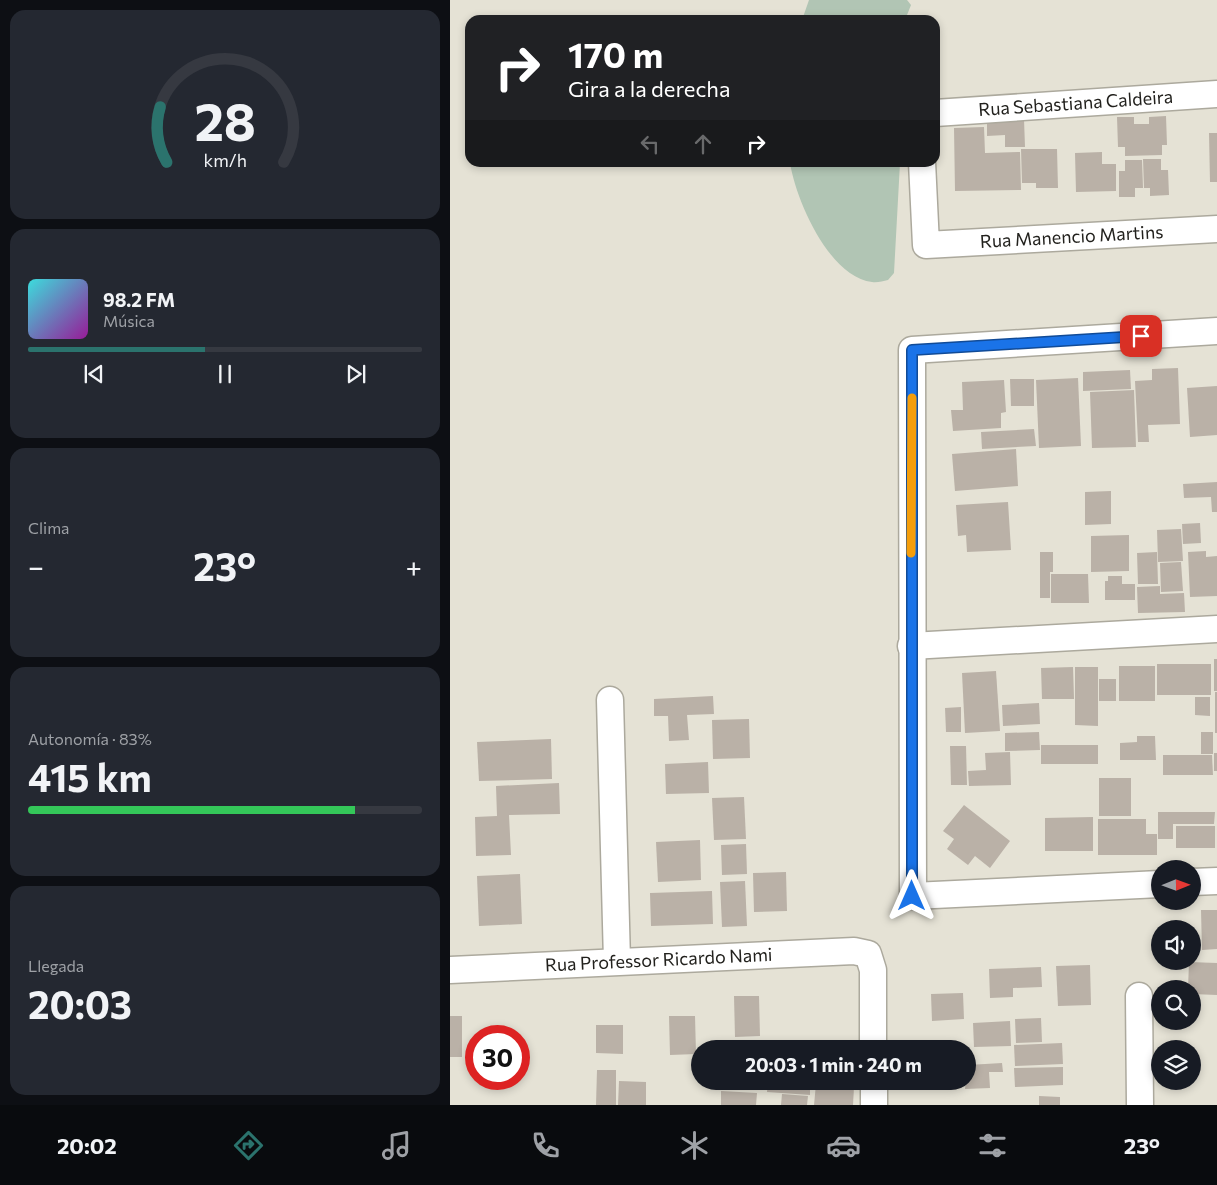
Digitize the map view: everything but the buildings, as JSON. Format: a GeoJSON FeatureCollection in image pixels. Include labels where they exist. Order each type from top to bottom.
{"type":"FeatureCollection","features":[{"type":"Feature","properties":{"kind":"street","name":"Rua Sebastiana Caldeira"},"geometry":{"type":"LineString","coordinates":[[940,113],[1217,94]]}},
{"type":"Feature","properties":{"kind":"street","name":"Rua Manencio Martins"},"geometry":{"type":"LineString","coordinates":[[922,167],[926,245],[1217,229]]}},
{"type":"Feature","properties":{"kind":"street"},"geometry":{"type":"LineString","coordinates":[[1151,884],[912,896],[912,350],[1217,331]]}},
{"type":"Feature","properties":{"kind":"street"},"geometry":{"type":"LineString","coordinates":[[911,646],[1217,629]]}},
{"type":"Feature","properties":{"kind":"street"},"geometry":{"type":"LineString","coordinates":[[610,700],[617,961]]}},
{"type":"Feature","properties":{"kind":"street"},"geometry":{"type":"LineString","coordinates":[[1201,882],[1217,881]]}},
{"type":"Feature","properties":{"kind":"street","name":"Rua Professor Ricardo Nami"},"geometry":{"type":"LineString","coordinates":[[450,970],[854,950],[868,954],[873,970],[873,1040]]}},
{"type":"Feature","properties":{"kind":"street"},"geometry":{"type":"LineString","coordinates":[[1139,996],[1140,1105]]}},
{"type":"Feature","properties":{"kind":"street"},"geometry":{"type":"LineString","coordinates":[[874,1090],[874,1105]]}},
{"type":"Feature","properties":{"kind":"green space"},"geometry":{"type":"Polygon","coordinates":[[[809,0],[907,0],[911,5],[907,15],[804,15],[809,0]]]}},
{"type":"Feature","properties":{"kind":"green space"},"geometry":{"type":"Polygon","coordinates":[[[791,167],[900,167],[894,273],[888,280],[874,282],[856,277],[842,266],[817,235],[807,216],[793,179],[791,167]]]}},
{"type":"Feature","properties":{"kind":"slow traffic"},"geometry":{"type":"LineString","coordinates":[[911,553],[912,398]]}},
{"type":"Feature","properties":{"kind":"route"},"geometry":{"type":"LineString","coordinates":[[912,896],[912,350],[1141,336]]}}]}
